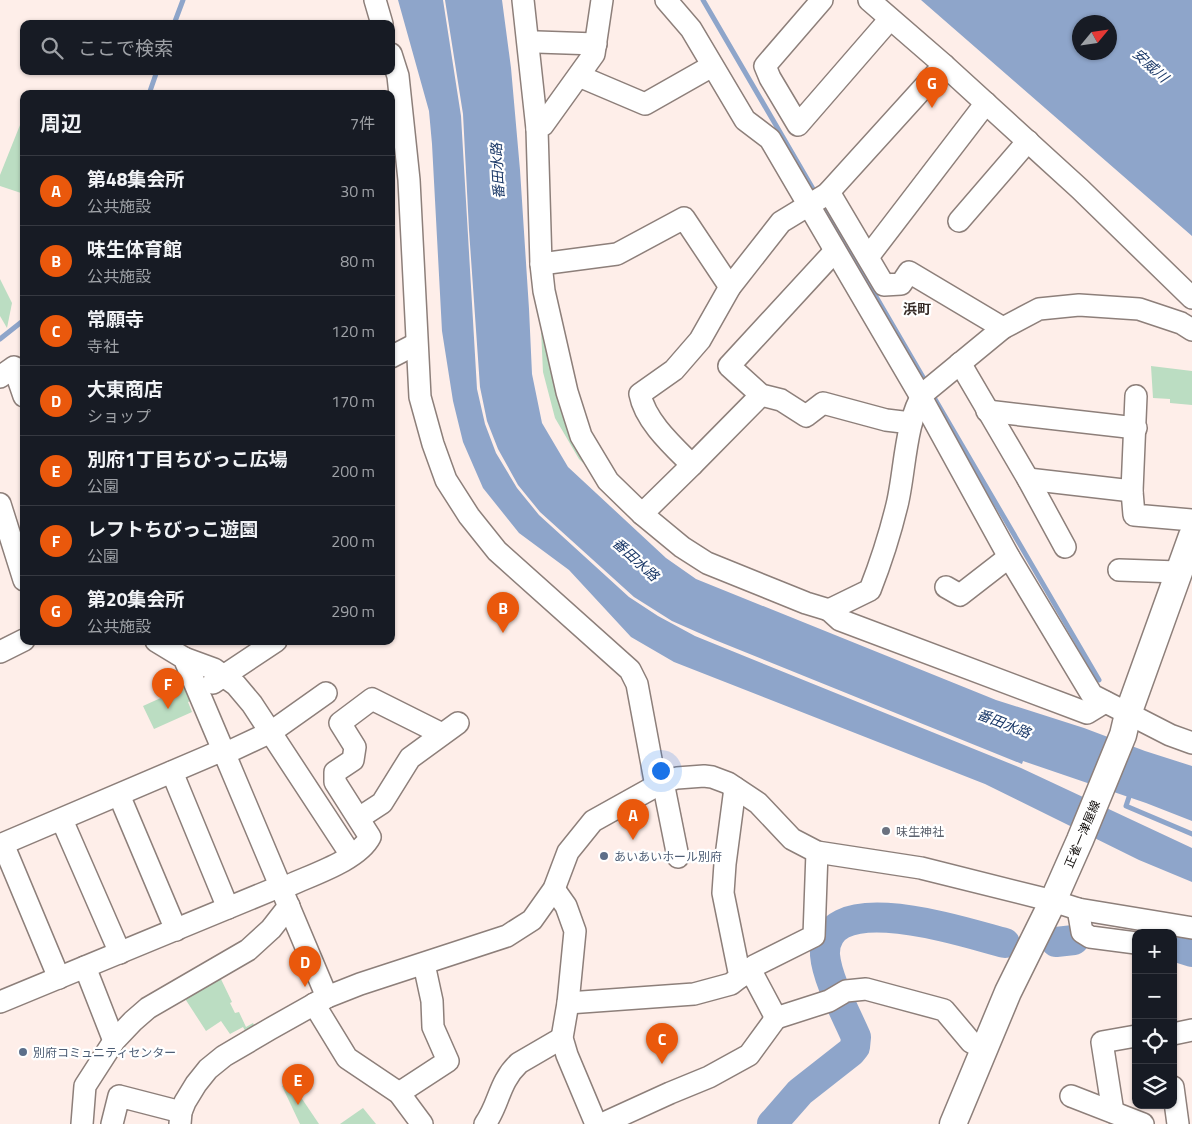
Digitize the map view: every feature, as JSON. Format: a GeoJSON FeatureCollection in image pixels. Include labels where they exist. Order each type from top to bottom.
{"type":"FeatureCollection","features":[{"type":"Feature","properties":{"kind":"main road","name":"正雀一津屋線"},"geometry":{"type":"LineString","coordinates":[[953,1124],[1008,992],[1053,901],[1080,840],[1126,724],[1178,572],[1190,545]]}},
{"type":"Feature","properties":{"kind":"street"},"geometry":{"type":"LineString","coordinates":[[375,0],[381,20]]}},
{"type":"Feature","properties":{"kind":"street"},"geometry":{"type":"LineString","coordinates":[[523,0],[537,129],[544,291],[567,392],[581,436],[608,480],[642,514],[682,547],[707,563],[806,604],[829,610],[840,620],[1087,713],[1104,702]]}},
{"type":"Feature","properties":{"kind":"street"},"geometry":{"type":"LineString","coordinates":[[537,129],[543,125],[594,54],[602,0]]}},
{"type":"Feature","properties":{"kind":"street"},"geometry":{"type":"LineString","coordinates":[[666,0],[691,29],[745,120],[770,140],[868,257],[884,284],[901,284],[909,272],[1003,328]]}},
{"type":"Feature","properties":{"kind":"street"},"geometry":{"type":"LineString","coordinates":[[822,0],[765,66],[798,125],[890,19]]}},
{"type":"Feature","properties":{"kind":"street"},"geometry":{"type":"LineString","coordinates":[[869,0],[1028,141],[1192,298]]}},
{"type":"Feature","properties":{"kind":"street"},"geometry":{"type":"LineString","coordinates":[[537,42],[596,44]]}},
{"type":"Feature","properties":{"kind":"street"},"geometry":{"type":"LineString","coordinates":[[579,76],[645,104],[712,66]]}},
{"type":"Feature","properties":{"kind":"street"},"geometry":{"type":"LineString","coordinates":[[692,465],[660,432],[642,402],[640,394],[663,379],[700,340],[730,287],[781,222],[819,198],[944,66]]}},
{"type":"Feature","properties":{"kind":"street"},"geometry":{"type":"LineString","coordinates":[[395,67],[398,76],[400,183],[420,397],[433,444],[446,480],[469,516],[497,550],[630,670],[637,684],[678,857]]}},
{"type":"Feature","properties":{"kind":"street"},"geometry":{"type":"LineString","coordinates":[[868,257],[986,104]]}},
{"type":"Feature","properties":{"kind":"street"},"geometry":{"type":"LineString","coordinates":[[959,221],[1028,141]]}},
{"type":"Feature","properties":{"kind":"street"},"geometry":{"type":"LineString","coordinates":[[819,198],[835,251],[926,392],[1009,557],[1092,695],[1104,702],[1126,724],[1170,735],[1192,743]]}},
{"type":"Feature","properties":{"kind":"street"},"geometry":{"type":"LineString","coordinates":[[542,264],[617,254],[684,218],[730,287]]}},
{"type":"Feature","properties":{"kind":"street"},"geometry":{"type":"LineString","coordinates":[[835,251],[729,366],[761,395],[781,400],[806,416],[823,403],[886,420],[912,422]]}},
{"type":"Feature","properties":{"kind":"street"},"geometry":{"type":"LineString","coordinates":[[829,610],[870,590],[883,557],[898,504],[912,422],[926,392],[1003,328],[1039,310],[1079,305],[1138,309],[1181,323],[1192,330]]}},
{"type":"Feature","properties":{"kind":"street"},"geometry":{"type":"LineString","coordinates":[[395,355],[416,344]]}},
{"type":"Feature","properties":{"kind":"street"},"geometry":{"type":"LineString","coordinates":[[960,363],[1065,547]]}},
{"type":"Feature","properties":{"kind":"street"},"geometry":{"type":"LineString","coordinates":[[0,377],[14,367],[20,384]]}},
{"type":"Feature","properties":{"kind":"street"},"geometry":{"type":"LineString","coordinates":[[642,514],[761,395]]}},
{"type":"Feature","properties":{"kind":"street"},"geometry":{"type":"LineString","coordinates":[[1136,396],[1132,491],[1134,515],[1192,520]]}},
{"type":"Feature","properties":{"kind":"street"},"geometry":{"type":"LineString","coordinates":[[987,411],[1136,428]]}},
{"type":"Feature","properties":{"kind":"street"},"geometry":{"type":"LineString","coordinates":[[1028,480],[1132,491]]}},
{"type":"Feature","properties":{"kind":"street"},"geometry":{"type":"LineString","coordinates":[[0,504],[20,567]]}},
{"type":"Feature","properties":{"kind":"street"},"geometry":{"type":"LineString","coordinates":[[946,587],[960,595],[1009,557]]}},
{"type":"Feature","properties":{"kind":"street"},"geometry":{"type":"LineString","coordinates":[[1119,570],[1178,572]]}},
{"type":"Feature","properties":{"kind":"street"},"geometry":{"type":"LineString","coordinates":[[0,652],[20,642]]}},
{"type":"Feature","properties":{"kind":"street"},"geometry":{"type":"LineString","coordinates":[[163,645],[184,658],[214,669],[236,685],[270,732],[351,855]]}},
{"type":"Feature","properties":{"kind":"street"},"geometry":{"type":"LineString","coordinates":[[198,692],[270,645]]}},
{"type":"Feature","properties":{"kind":"street"},"geometry":{"type":"LineString","coordinates":[[184,658],[285,896],[321,1000],[346,1058],[399,1092],[422,1124]]}},
{"type":"Feature","properties":{"kind":"street"},"geometry":{"type":"LineString","coordinates":[[59,978],[2,844],[270,732],[326,693]]}},
{"type":"Feature","properties":{"kind":"street"},"geometry":{"type":"LineString","coordinates":[[82,1124],[86,1086],[114,1041],[132,1021],[148,1008],[248,950],[271,930],[290,885],[351,855],[365,846],[370,837],[335,782],[335,772],[354,760],[355,747],[340,722],[372,699],[450,728],[410,758],[382,802],[358,818]]}},
{"type":"Feature","properties":{"kind":"street"},"geometry":{"type":"LineString","coordinates":[[172,772],[228,908]]}},
{"type":"Feature","properties":{"kind":"street"},"geometry":{"type":"LineString","coordinates":[[112,1124],[119,1096],[181,1118],[196,1084],[216,1062],[321,1000],[360,984],[507,936],[532,920],[554,889],[568,852],[593,821],[660,784],[677,778],[704,776],[720,779],[758,803],[792,839],[818,852],[921,868],[1078,909],[1192,928]]}},
{"type":"Feature","properties":{"kind":"street"},"geometry":{"type":"LineString","coordinates":[[735,788],[723,893],[746,974],[776,1018]]}},
{"type":"Feature","properties":{"kind":"street"},"geometry":{"type":"LineString","coordinates":[[119,795],[176,930]]}},
{"type":"Feature","properties":{"kind":"street"},"geometry":{"type":"LineString","coordinates":[[62,820],[120,954]]}},
{"type":"Feature","properties":{"kind":"street"},"geometry":{"type":"LineString","coordinates":[[568,1004],[694,994],[731,984],[754,966],[814,936],[818,852]]}},
{"type":"Feature","properties":{"kind":"street"},"geometry":{"type":"LineString","coordinates":[[554,889],[566,906],[575,931],[568,1004],[562,1038],[567,1055],[596,1124]]}},
{"type":"Feature","properties":{"kind":"street"},"geometry":{"type":"LineString","coordinates":[[2,995],[85,968],[228,908],[285,896]]}},
{"type":"Feature","properties":{"kind":"street"},"geometry":{"type":"LineString","coordinates":[[1078,909],[1082,932],[1090,937],[1132,942]]}},
{"type":"Feature","properties":{"kind":"street"},"geometry":{"type":"LineString","coordinates":[[399,1092],[448,1061],[433,1027],[432,1001],[424,964]]}},
{"type":"Feature","properties":{"kind":"street"},"geometry":{"type":"LineString","coordinates":[[85,968],[114,1041]]}},
{"type":"Feature","properties":{"kind":"street"},"geometry":{"type":"LineString","coordinates":[[602,1124],[670,1092],[709,1077],[749,1055],[776,1018],[829,1000],[836,995],[866,988],[944,1010],[971,1042],[984,1049]]}},
{"type":"Feature","properties":{"kind":"street"},"geometry":{"type":"LineString","coordinates":[[1177,1033],[1192,1030]]}},
{"type":"Feature","properties":{"kind":"street"},"geometry":{"type":"LineString","coordinates":[[1113,1112],[1102,1042],[1132,1037]]}},
{"type":"Feature","properties":{"kind":"street"},"geometry":{"type":"LineString","coordinates":[[485,1124],[490,1118],[504,1082],[514,1069],[562,1038]]}},
{"type":"Feature","properties":{"kind":"street"},"geometry":{"type":"LineString","coordinates":[[1071,1096],[1143,1124]]}},
{"type":"Feature","properties":{"kind":"street"},"geometry":{"type":"LineString","coordinates":[[1176,1109],[1178,1124]]}},
{"type":"Feature","properties":{"kind":"green space"},"geometry":{"type":"Polygon","coordinates":[[[20,125],[20,193],[0,186],[0,175],[20,125]]]}},
{"type":"Feature","properties":{"kind":"green space"},"geometry":{"type":"Polygon","coordinates":[[[0,279],[12,303],[7,328],[0,316],[0,279]]]}},
{"type":"Feature","properties":{"kind":"green space"},"geometry":{"type":"Polygon","coordinates":[[[541,330],[576,437],[605,484],[579,459],[555,418],[543,372],[541,330]]]}},
{"type":"Feature","properties":{"kind":"green space"},"geometry":{"type":"Polygon","coordinates":[[[1151,366],[1192,371],[1192,405],[1170,403],[1170,399],[1153,398],[1151,366]]]}},
{"type":"Feature","properties":{"kind":"green space"},"geometry":{"type":"Polygon","coordinates":[[[187,686],[193,700],[188,702],[192,712],[154,729],[143,706],[187,686]]]}},
{"type":"Feature","properties":{"kind":"green space"},"geometry":{"type":"Polygon","coordinates":[[[219,975],[232,1002],[230,1003],[235,1013],[239,1012],[246,1027],[253,1023],[256,1029],[247,1034],[243,1027],[230,1034],[221,1021],[206,1031],[182,994],[219,975]]]}},
{"type":"Feature","properties":{"kind":"green space"},"geometry":{"type":"Polygon","coordinates":[[[290,1081],[319,1124],[300,1124],[282,1086],[290,1081]]]}},
{"type":"Feature","properties":{"kind":"green space"},"geometry":{"type":"Polygon","coordinates":[[[363,1108],[376,1124],[340,1124],[363,1108]]]}},
{"type":"Feature","properties":{"kind":"water"},"geometry":{"type":"Polygon","coordinates":[[[398,0],[443,0],[461,116],[477,389],[485,424],[496,453],[517,488],[539,515],[629,597],[658,616],[695,636],[1021,768],[1192,848],[1192,882],[1139,860],[985,784],[674,662],[631,637],[569,570],[519,533],[483,488],[463,442],[453,401],[442,331],[429,111],[398,0]]]}},
{"type":"Feature","properties":{"kind":"water","name":"番田水路"},"geometry":{"type":"Polygon","coordinates":[[[445,0],[502,0],[511,68],[520,170],[532,374],[542,423],[568,467],[666,558],[696,579],[996,700],[1084,728],[1192,766],[1192,821],[1146,803],[1023,761],[1022,764],[672,621],[634,597],[540,512],[518,485],[498,449],[487,421],[480,387],[463,114],[445,0]]]}},
{"type":"Feature","properties":{"kind":"water","name":"安威川"},"geometry":{"type":"Polygon","coordinates":[[[921,0],[1192,0],[1192,236],[921,0]]]}},
{"type":"Feature","properties":{"kind":"waterway"},"geometry":{"type":"LineString","coordinates":[[176,20],[183,0]]}},
{"type":"Feature","properties":{"kind":"waterway"},"geometry":{"type":"LineString","coordinates":[[703,0],[816,194]]}},
{"type":"Feature","properties":{"kind":"waterway"},"geometry":{"type":"LineString","coordinates":[[150,90],[156,75]]}},
{"type":"Feature","properties":{"kind":"waterway"},"geometry":{"type":"LineString","coordinates":[[822,204],[927,384]]}},
{"type":"Feature","properties":{"kind":"waterway"},"geometry":{"type":"LineString","coordinates":[[0,339],[20,323]]}},
{"type":"Feature","properties":{"kind":"waterway"},"geometry":{"type":"LineString","coordinates":[[932,394],[1099,680]]}},
{"type":"Feature","properties":{"kind":"waterway"},"geometry":{"type":"LineString","coordinates":[[1131,791],[1126,806],[1192,834]]}},
{"type":"Feature","properties":{"kind":"waterway"},"geometry":{"type":"LineString","coordinates":[[772,1124],[800,1092],[855,1047],[856,1037],[826,964],[825,955],[830,934],[847,922],[871,918],[900,919],[931,924],[1005,943]]}},
{"type":"Feature","properties":{"kind":"waterway"},"geometry":{"type":"LineString","coordinates":[[1056,942],[1074,940]]}},
{"type":"Feature","properties":{"kind":"waterway"},"geometry":{"type":"LineString","coordinates":[[1177,947],[1192,952]]}},
{"type":"Feature","properties":{"kind":"place","name":"第20集会所"},"geometry":{"type":"Point","coordinates":[932,108]}},
{"type":"Feature","properties":{"kind":"place","name":"味生体育館"},"geometry":{"type":"Point","coordinates":[503,633]}},
{"type":"Feature","properties":{"kind":"place","name":"レフトちびっこ遊園"},"geometry":{"type":"Point","coordinates":[168,709]}},
{"type":"Feature","properties":{"kind":"place","name":"味生神社"},"geometry":{"type":"Point","coordinates":[886,831]}},
{"type":"Feature","properties":{"kind":"place","name":"第48集会所"},"geometry":{"type":"Point","coordinates":[633,840]}},
{"type":"Feature","properties":{"kind":"place","name":"あいあいホール別府"},"geometry":{"type":"Point","coordinates":[604,856]}},
{"type":"Feature","properties":{"kind":"place","name":"大東商店"},"geometry":{"type":"Point","coordinates":[305,987]}},
{"type":"Feature","properties":{"kind":"place","name":"別府コミュニティセンター"},"geometry":{"type":"Point","coordinates":[23,1052]}},
{"type":"Feature","properties":{"kind":"place","name":"常願寺"},"geometry":{"type":"Point","coordinates":[662,1064]}},
{"type":"Feature","properties":{"kind":"place","name":"別府1丁目ちびっこ広場"},"geometry":{"type":"Point","coordinates":[298,1105]}},
{"type":"Feature","properties":{"kind":"district","name":"浜町"},"geometry":{"type":"Point","coordinates":[917,308]}}]}
